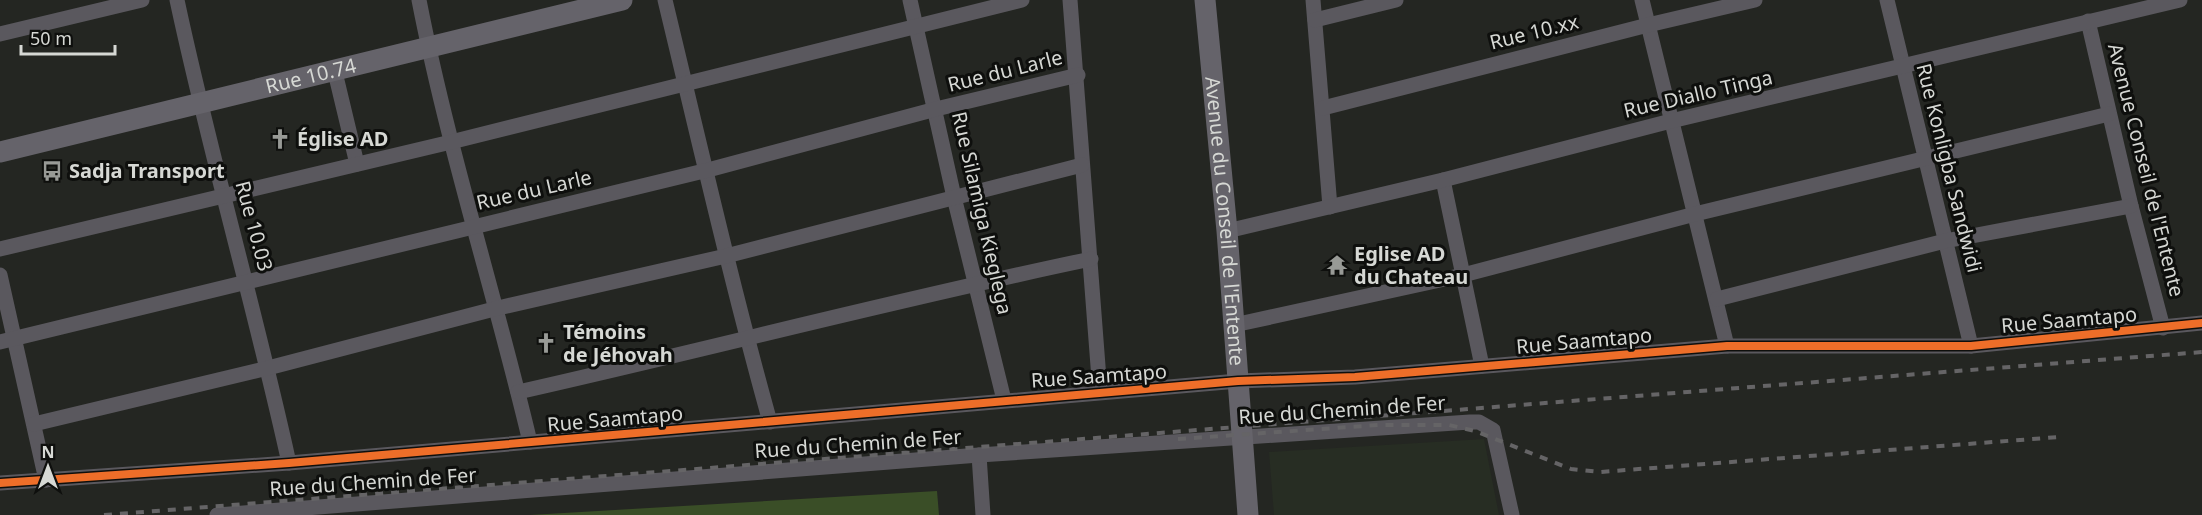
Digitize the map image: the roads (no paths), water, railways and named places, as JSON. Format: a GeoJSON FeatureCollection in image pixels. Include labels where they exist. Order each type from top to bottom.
{"type":"FeatureCollection","features":[{"type":"Feature","properties":{"kind":"main road","name":"Rue 10.74"},"geometry":{"type":"LineString","coordinates":[[0,152],[428,45],[622,0]]}},
{"type":"Feature","properties":{"kind":"main road","name":"Avenue du Conseil de l'Entente"},"geometry":{"type":"LineString","coordinates":[[1205,0],[1227,231],[1248,515]]}},
{"type":"Feature","properties":{"kind":"street"},"geometry":{"type":"LineString","coordinates":[[0,34],[142,0]]}},
{"type":"Feature","properties":{"kind":"street","name":"Rue 10.03"},"geometry":{"type":"LineString","coordinates":[[177,0],[199,102],[248,284],[289,463]]}},
{"type":"Feature","properties":{"kind":"street"},"geometry":{"type":"LineString","coordinates":[[419,0],[451,142],[498,308],[530,442]]}},
{"type":"Feature","properties":{"kind":"street"},"geometry":{"type":"LineString","coordinates":[[665,0],[708,170],[726,256],[770,422]]}},
{"type":"Feature","properties":{"kind":"street","name":"Rue Silamiga Kieglega"},"geometry":{"type":"LineString","coordinates":[[910,0],[954,197],[1004,400]]}},
{"type":"Feature","properties":{"kind":"street"},"geometry":{"type":"LineString","coordinates":[[0,249],[451,142],[1022,0]]}},
{"type":"Feature","properties":{"kind":"street"},"geometry":{"type":"LineString","coordinates":[[1070,0],[1078,75],[1082,165],[1100,392]]}},
{"type":"Feature","properties":{"kind":"street"},"geometry":{"type":"LineString","coordinates":[[1313,0],[1330,207]]}},
{"type":"Feature","properties":{"kind":"street"},"geometry":{"type":"LineString","coordinates":[[1315,20],[1396,0]]}},
{"type":"Feature","properties":{"kind":"street"},"geometry":{"type":"LineString","coordinates":[[1642,0],[1727,346]]}},
{"type":"Feature","properties":{"kind":"street","name":"Rue 10.xx"},"geometry":{"type":"LineString","coordinates":[[1323,108],[1755,0]]}},
{"type":"Feature","properties":{"kind":"street","name":"Rue Konligba Sandwidi"},"geometry":{"type":"LineString","coordinates":[[1887,0],[1971,346]]}},
{"type":"Feature","properties":{"kind":"street","name":"Rue Diallo Tinga"},"geometry":{"type":"LineString","coordinates":[[1227,231],[1443,180],[1671,121],[1903,68],[2088,21],[2133,5],[2180,0]]}},
{"type":"Feature","properties":{"kind":"street","name":"Avenue Conseil de l'Entente"},"geometry":{"type":"LineString","coordinates":[[2088,21],[2131,206],[2163,328]]}},
{"type":"Feature","properties":{"kind":"street"},"geometry":{"type":"LineString","coordinates":[[334,68],[357,164]]}},
{"type":"Feature","properties":{"kind":"street","name":"Rue du Larle"},"geometry":{"type":"LineString","coordinates":[[7,341],[708,170],[936,109],[1078,75]]}},
{"type":"Feature","properties":{"kind":"street"},"geometry":{"type":"LineString","coordinates":[[1234,325],[1463,275],[1695,214],[2109,114]]}},
{"type":"Feature","properties":{"kind":"street"},"geometry":{"type":"LineString","coordinates":[[34,424],[268,368],[498,308],[726,256],[1082,165]]}},
{"type":"Feature","properties":{"kind":"street"},"geometry":{"type":"LineString","coordinates":[[1443,180],[1482,366]]}},
{"type":"Feature","properties":{"kind":"street"},"geometry":{"type":"LineString","coordinates":[[1717,300],[1945,241],[2131,206]]}},
{"type":"Feature","properties":{"kind":"street"},"geometry":{"type":"LineString","coordinates":[[518,392],[748,340],[976,282],[1091,259]]}},
{"type":"Feature","properties":{"kind":"street"},"geometry":{"type":"LineString","coordinates":[[0,275],[7,341],[34,424],[46,480]]}},
{"type":"Feature","properties":{"kind":"street","name":"Rue Saamtapo"},"geometry":{"type":"LineString","coordinates":[[0,483],[289,463],[1238,381],[1355,377],[1727,346],[1971,346],[2202,323]]}},
{"type":"Feature","properties":{"kind":"street","name":"Rue du Chemin de Fer"},"geometry":{"type":"LineString","coordinates":[[217,515],[979,455],[1470,422],[1488,426],[1495,436],[1512,515]]}},
{"type":"Feature","properties":{"kind":"street"},"geometry":{"type":"LineString","coordinates":[[979,455],[983,515]]}},
{"type":"Feature","properties":{"kind":"railway"},"geometry":{"type":"LineString","coordinates":[[104,515],[2202,352]]}},
{"type":"Feature","properties":{"kind":"railway"},"geometry":{"type":"LineString","coordinates":[[1178,439],[1378,425],[1449,425],[1475,431],[1571,469],[1600,472],[2059,437]]}},
{"type":"Feature","properties":{"kind":"place","name":"Église AD"},"geometry":{"type":"Point","coordinates":[280,139]}},
{"type":"Feature","properties":{"kind":"place","name":"Sadja Transport"},"geometry":{"type":"Point","coordinates":[52,171]}},
{"type":"Feature","properties":{"kind":"place","name":"Eglise AD du Chateau"},"geometry":{"type":"Point","coordinates":[1337,265]}},
{"type":"Feature","properties":{"kind":"place","name":"Témoins de Jéhovah"},"geometry":{"type":"Point","coordinates":[546,343]}}]}
